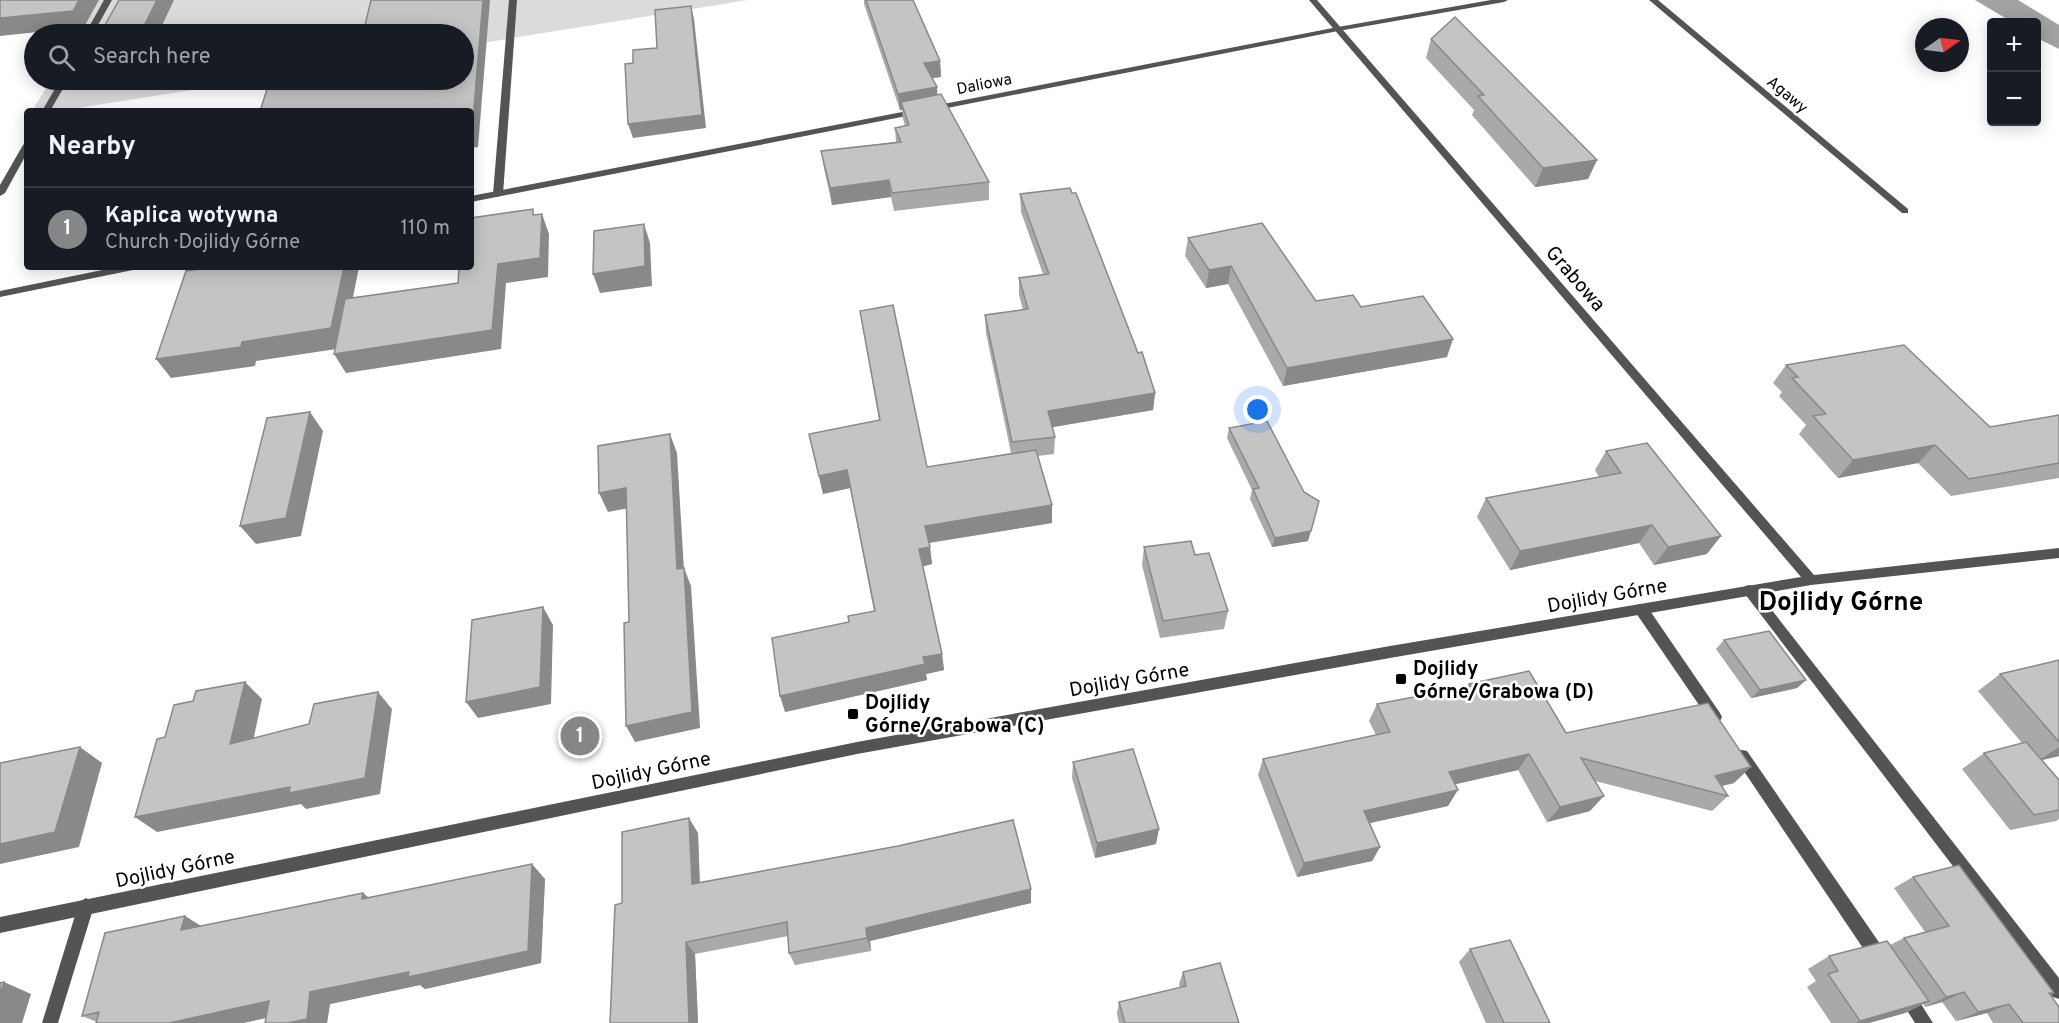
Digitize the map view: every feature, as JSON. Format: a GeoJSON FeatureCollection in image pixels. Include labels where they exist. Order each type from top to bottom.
{"type":"FeatureCollection","features":[{"type":"Feature","properties":{"kind":"street"},"geometry":{"type":"LineString","coordinates":[[95,24],[108,0]]}},
{"type":"Feature","properties":{"kind":"street"},"geometry":{"type":"LineString","coordinates":[[498,194],[513,0]]}},
{"type":"Feature","properties":{"kind":"street","name":"Grabowa"},"geometry":{"type":"LineString","coordinates":[[1313,0],[1811,580]]}},
{"type":"Feature","properties":{"kind":"street","name":"Daliowa"},"geometry":{"type":"LineString","coordinates":[[474,199],[1338,29],[1504,0]]}},
{"type":"Feature","properties":{"kind":"street","name":"Agawy"},"geometry":{"type":"LineString","coordinates":[[1653,0],[1905,211]]}},
{"type":"Feature","properties":{"kind":"street"},"geometry":{"type":"LineString","coordinates":[[48,108],[58,90]]}},
{"type":"Feature","properties":{"kind":"street"},"geometry":{"type":"LineString","coordinates":[[0,194],[24,150]]}},
{"type":"Feature","properties":{"kind":"street"},"geometry":{"type":"LineString","coordinates":[[0,294],[118,270]]}},
{"type":"Feature","properties":{"kind":"street","name":"Dojlidy Górne"},"geometry":{"type":"LineString","coordinates":[[0,925],[857,748],[1749,590],[1811,580],[2059,553]]}},
{"type":"Feature","properties":{"kind":"street"},"geometry":{"type":"LineString","coordinates":[[1749,590],[2059,991]]}},
{"type":"Feature","properties":{"kind":"street"},"geometry":{"type":"LineString","coordinates":[[1641,609],[1722,727]]}},
{"type":"Feature","properties":{"kind":"street"},"geometry":{"type":"LineString","coordinates":[[1736,747],[1925,1023]]}},
{"type":"Feature","properties":{"kind":"street"},"geometry":{"type":"LineString","coordinates":[[50,1023],[86,906]]}},
{"type":"Feature","properties":{"kind":"shaded area"},"geometry":{"type":"Polygon","coordinates":[[[98,0],[748,0],[474,44],[474,24],[84,24],[98,0]]]}},
{"type":"Feature","properties":{"kind":"shaded area"},"geometry":{"type":"Polygon","coordinates":[[[1975,0],[2018,0],[2059,25],[2059,49],[2041,40],[2041,18],[2005,18],[1975,0]]]}},
{"type":"Feature","properties":{"kind":"shaded area"},"geometry":{"type":"Polygon","coordinates":[[[45,90],[192,90],[78,108],[34,108],[45,90]]]}},
{"type":"Feature","properties":{"kind":"building"},"geometry":{"type":"Polygon","coordinates":[[[0,0],[79,0],[73,11],[0,18],[0,0]]]}},
{"type":"Feature","properties":{"kind":"building"},"geometry":{"type":"Polygon","coordinates":[[[119,0],[157,0],[145,24],[106,24],[119,0]]]}},
{"type":"Feature","properties":{"kind":"building"},"geometry":{"type":"Polygon","coordinates":[[[371,0],[483,0],[474,108],[261,108],[267,90],[474,90],[474,24],[365,24],[371,0]]]}},
{"type":"Feature","properties":{"kind":"building"},"geometry":{"type":"Polygon","coordinates":[[[866,0],[913,0],[940,61],[924,63],[937,87],[898,94],[866,0]]]}},
{"type":"Feature","properties":{"kind":"building"},"geometry":{"type":"Polygon","coordinates":[[[691,6],[702,115],[628,124],[625,64],[633,63],[633,50],[657,48],[655,10],[691,6]]]}},
{"type":"Feature","properties":{"kind":"building"},"geometry":{"type":"Polygon","coordinates":[[[1455,17],[1597,160],[1543,168],[1478,96],[1484,95],[1431,39],[1455,17]]]}},
{"type":"Feature","properties":{"kind":"building"},"geometry":{"type":"Polygon","coordinates":[[[941,94],[989,182],[892,193],[889,180],[830,188],[821,151],[901,142],[895,128],[909,125],[901,102],[941,94]]]}},
{"type":"Feature","properties":{"kind":"building"},"geometry":{"type":"Polygon","coordinates":[[[1070,188],[1072,193],[1076,193],[1138,353],[1142,352],[1155,393],[1048,411],[1055,437],[1012,442],[985,315],[1028,309],[1019,278],[1049,274],[1020,194],[1070,188]]]}},
{"type":"Feature","properties":{"kind":"building"},"geometry":{"type":"Polygon","coordinates":[[[533,209],[533,215],[542,214],[540,258],[498,264],[492,330],[334,354],[345,299],[458,283],[459,270],[474,270],[474,218],[533,209]]]}},
{"type":"Feature","properties":{"kind":"building"},"geometry":{"type":"Polygon","coordinates":[[[1262,223],[1316,301],[1353,295],[1361,307],[1423,296],[1453,339],[1287,368],[1231,266],[1209,270],[1188,238],[1262,223]]]}},
{"type":"Feature","properties":{"kind":"building"},"geometry":{"type":"Polygon","coordinates":[[[644,224],[645,266],[593,274],[594,231],[644,224]]]}},
{"type":"Feature","properties":{"kind":"building"},"geometry":{"type":"Polygon","coordinates":[[[343,270],[331,328],[242,342],[241,347],[156,359],[186,271],[343,270]]]}},
{"type":"Feature","properties":{"kind":"building"},"geometry":{"type":"Polygon","coordinates":[[[893,305],[927,467],[1036,450],[1052,505],[925,526],[930,547],[919,549],[942,654],[923,657],[925,664],[780,696],[772,638],[849,622],[848,616],[875,611],[847,470],[819,476],[809,434],[880,420],[860,311],[893,305]]]}},
{"type":"Feature","properties":{"kind":"building"},"geometry":{"type":"Polygon","coordinates":[[[1904,345],[1990,427],[2059,415],[2059,463],[1969,479],[1935,445],[1853,460],[1813,416],[1826,414],[1792,378],[1798,377],[1786,365],[1904,345]]]}},
{"type":"Feature","properties":{"kind":"building"},"geometry":{"type":"Polygon","coordinates":[[[310,412],[286,518],[240,526],[267,418],[310,412]]]}},
{"type":"Feature","properties":{"kind":"building"},"geometry":{"type":"Polygon","coordinates":[[[1267,421],[1304,492],[1319,501],[1311,531],[1275,538],[1253,489],[1259,488],[1229,428],[1267,421]]]}},
{"type":"Feature","properties":{"kind":"building"},"geometry":{"type":"Polygon","coordinates":[[[670,434],[677,569],[684,568],[692,712],[626,726],[624,623],[629,622],[626,488],[599,493],[598,446],[670,434]]]}},
{"type":"Feature","properties":{"kind":"building"},"geometry":{"type":"Polygon","coordinates":[[[1647,443],[1721,536],[1668,547],[1652,525],[1520,551],[1486,498],[1621,473],[1606,451],[1647,443]]]}},
{"type":"Feature","properties":{"kind":"building"},"geometry":{"type":"Polygon","coordinates":[[[1191,541],[1195,555],[1209,553],[1228,611],[1163,621],[1144,547],[1191,541]]]}},
{"type":"Feature","properties":{"kind":"building"},"geometry":{"type":"Polygon","coordinates":[[[543,607],[540,687],[466,702],[472,620],[543,607]]]}},
{"type":"Feature","properties":{"kind":"building"},"geometry":{"type":"Polygon","coordinates":[[[1769,631],[1806,680],[1760,690],[1724,640],[1769,631]]]}},
{"type":"Feature","properties":{"kind":"building"},"geometry":{"type":"Polygon","coordinates":[[[2059,660],[2059,742],[2000,674],[2059,660]]]}},
{"type":"Feature","properties":{"kind":"building"},"geometry":{"type":"Polygon","coordinates":[[[1529,671],[1566,733],[1708,703],[1751,767],[1715,776],[1728,796],[1581,758],[1604,796],[1560,807],[1529,754],[1449,772],[1458,790],[1364,811],[1380,847],[1304,863],[1263,759],[1390,732],[1377,704],[1471,686],[1469,684],[1529,671]]]}},
{"type":"Feature","properties":{"kind":"building"},"geometry":{"type":"Polygon","coordinates":[[[245,682],[230,744],[309,724],[314,704],[378,692],[365,778],[289,793],[290,787],[135,817],[157,739],[165,737],[174,705],[193,701],[196,691],[245,682]]]}},
{"type":"Feature","properties":{"kind":"building"},"geometry":{"type":"Polygon","coordinates":[[[2026,742],[2059,780],[2059,810],[2034,815],[1984,753],[2026,742]]]}},
{"type":"Feature","properties":{"kind":"building"},"geometry":{"type":"Polygon","coordinates":[[[80,747],[55,832],[0,844],[0,763],[80,747]]]}},
{"type":"Feature","properties":{"kind":"building"},"geometry":{"type":"Polygon","coordinates":[[[1133,749],[1159,829],[1097,843],[1073,762],[1133,749]]]}},
{"type":"Feature","properties":{"kind":"building"},"geometry":{"type":"Polygon","coordinates":[[[689,818],[692,884],[898,846],[1013,820],[1031,889],[866,928],[867,938],[789,953],[787,922],[686,942],[689,1023],[610,1023],[615,905],[622,903],[622,832],[689,818]]]}},
{"type":"Feature","properties":{"kind":"building"},"geometry":{"type":"Polygon","coordinates":[[[532,864],[528,951],[408,977],[409,972],[310,992],[307,1019],[287,1023],[265,1023],[269,1001],[169,1023],[96,1023],[99,1012],[82,1016],[105,933],[185,916],[181,930],[363,893],[362,899],[532,864]]]}},
{"type":"Feature","properties":{"kind":"building"},"geometry":{"type":"Polygon","coordinates":[[[1959,865],[2054,993],[2049,993],[2059,1007],[2059,1023],[2023,1023],[2009,1004],[1978,1012],[1964,992],[1946,997],[1904,938],[1949,926],[1913,877],[1959,865]]]}},
{"type":"Feature","properties":{"kind":"building"},"geometry":{"type":"Polygon","coordinates":[[[1510,940],[1550,1023],[1504,1023],[1470,949],[1510,940]]]}},
{"type":"Feature","properties":{"kind":"building"},"geometry":{"type":"Polygon","coordinates":[[[1887,941],[1929,1001],[1860,1021],[1828,974],[1838,971],[1829,956],[1887,941]]]}},
{"type":"Feature","properties":{"kind":"building"},"geometry":{"type":"Polygon","coordinates":[[[1220,963],[1239,1023],[1125,1023],[1119,1002],[1186,986],[1183,972],[1220,963]]]}},
{"type":"Feature","properties":{"kind":"place","name":"Dojlidy Górne/Grabowa (D)"},"geometry":{"type":"Point","coordinates":[1401,679]}},
{"type":"Feature","properties":{"kind":"place","name":"Dojlidy Górne/Grabowa (C)"},"geometry":{"type":"Point","coordinates":[853,714]}},
{"type":"Feature","properties":{"kind":"place","name":"Kaplica wotywna"},"geometry":{"type":"Point","coordinates":[580,736]}},
{"type":"Feature","properties":{"kind":"district","name":"Dojlidy Górne"},"geometry":{"type":"Point","coordinates":[1841,601]}}]}
